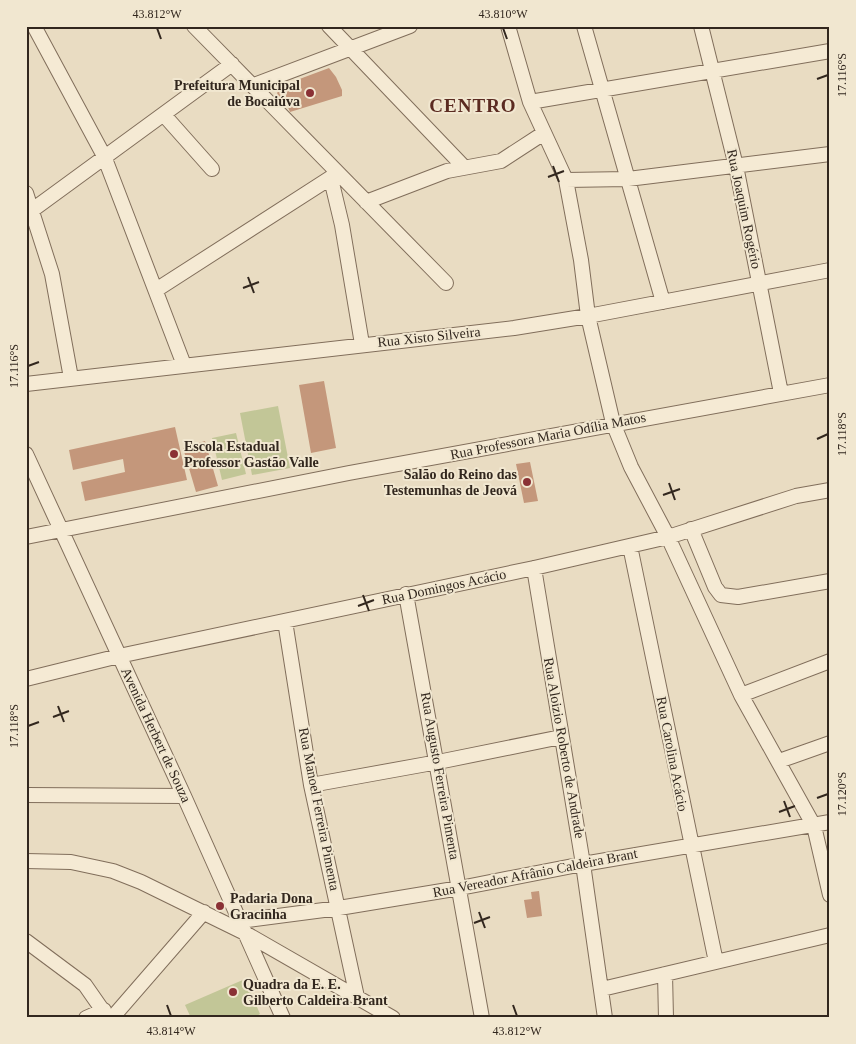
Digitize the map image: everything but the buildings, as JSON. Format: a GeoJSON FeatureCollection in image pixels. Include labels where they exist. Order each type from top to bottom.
{"type":"FeatureCollection","features":[{"type":"Feature","properties":{"kind":"street"},"geometry":{"type":"LineString","coordinates":[[34,26],[104,156],[184,365]]}},
{"type":"Feature","properties":{"kind":"street"},"geometry":{"type":"LineString","coordinates":[[194,26],[254,85],[334,176],[366,202],[446,283]]}},
{"type":"Feature","properties":{"kind":"street"},"geometry":{"type":"LineString","coordinates":[[329,26],[464,167]]}},
{"type":"Feature","properties":{"kind":"street"},"geometry":{"type":"LineString","coordinates":[[254,85],[410,26]]}},
{"type":"Feature","properties":{"kind":"street"},"geometry":{"type":"LineString","coordinates":[[508,26],[530,102],[566,180],[578,243],[588,316],[613,423],[631,467],[668,537],[741,695],[779,760],[814,826],[830,895]]}},
{"type":"Feature","properties":{"kind":"street","name":"Rua Joaquim Rogério"},"geometry":{"type":"LineString","coordinates":[[701,26],[736,166],[781,393]]}},
{"type":"Feature","properties":{"kind":"street"},"geometry":{"type":"LineString","coordinates":[[589,28],[603,91],[663,302]]}},
{"type":"Feature","properties":{"kind":"street"},"geometry":{"type":"LineString","coordinates":[[530,102],[830,51]]}},
{"type":"Feature","properties":{"kind":"street"},"geometry":{"type":"LineString","coordinates":[[31,211],[232,64]]}},
{"type":"Feature","properties":{"kind":"street"},"geometry":{"type":"LineString","coordinates":[[164,115],[212,169]]}},
{"type":"Feature","properties":{"kind":"street"},"geometry":{"type":"LineString","coordinates":[[366,202],[430,176],[464,167],[480,167],[501,161],[544,133]]}},
{"type":"Feature","properties":{"kind":"street"},"geometry":{"type":"LineString","coordinates":[[566,180],[628,179],[830,154]]}},
{"type":"Feature","properties":{"kind":"street"},"geometry":{"type":"LineString","coordinates":[[156,290],[334,176]]}},
{"type":"Feature","properties":{"kind":"street"},"geometry":{"type":"LineString","coordinates":[[334,176],[362,344]]}},
{"type":"Feature","properties":{"kind":"street"},"geometry":{"type":"LineString","coordinates":[[26,193],[52,274],[71,378]]}},
{"type":"Feature","properties":{"kind":"street","name":"Rua Xisto Silveira"},"geometry":{"type":"LineString","coordinates":[[26,384],[514,328],[588,316],[830,270]]}},
{"type":"Feature","properties":{"kind":"street","name":"Rua Professora Maria Odília Matos"},"geometry":{"type":"LineString","coordinates":[[26,537],[613,423],[830,385]]}},
{"type":"Feature","properties":{"kind":"street","name":"Avenida Herbert de Souza"},"geometry":{"type":"LineString","coordinates":[[26,454],[184,796],[283,1018]]}},
{"type":"Feature","properties":{"kind":"street","name":"Rua Domingos Acácio"},"geometry":{"type":"LineString","coordinates":[[26,679],[119,656],[630,546],[668,537],[796,496],[830,490]]}},
{"type":"Feature","properties":{"kind":"street"},"geometry":{"type":"LineString","coordinates":[[691,529],[715,587],[721,595],[738,597],[830,581]]}},
{"type":"Feature","properties":{"kind":"street","name":"Rua Carolina Acácio"},"geometry":{"type":"LineString","coordinates":[[630,546],[690,845],[716,962]]}},
{"type":"Feature","properties":{"kind":"street","name":"Rua Aloizio Roberto de Andrade"},"geometry":{"type":"LineString","coordinates":[[534,568],[583,864],[605,1018]]}},
{"type":"Feature","properties":{"kind":"street","name":"Rua Augusto Ferreira Pimenta"},"geometry":{"type":"LineString","coordinates":[[406,594],[438,762],[482,1018]]}},
{"type":"Feature","properties":{"kind":"street","name":"Rua Manoel Ferreira Pimenta"},"geometry":{"type":"LineString","coordinates":[[285,621],[311,785],[357,997]]}},
{"type":"Feature","properties":{"kind":"street"},"geometry":{"type":"LineString","coordinates":[[741,695],[830,661]]}},
{"type":"Feature","properties":{"kind":"street"},"geometry":{"type":"LineString","coordinates":[[311,785],[438,762],[561,736]]}},
{"type":"Feature","properties":{"kind":"street"},"geometry":{"type":"LineString","coordinates":[[779,760],[830,743]]}},
{"type":"Feature","properties":{"kind":"street"},"geometry":{"type":"LineString","coordinates":[[26,795],[184,796]]}},
{"type":"Feature","properties":{"kind":"street","name":"Rua Vereador Afrânio Caldeira Brant"},"geometry":{"type":"LineString","coordinates":[[242,927],[583,864],[830,822]]}},
{"type":"Feature","properties":{"kind":"street"},"geometry":{"type":"LineString","coordinates":[[28,859],[71,862],[113,871],[141,882],[204,912],[242,927],[393,1018]]}},
{"type":"Feature","properties":{"kind":"street"},"geometry":{"type":"LineString","coordinates":[[86,1018],[108,1015],[204,912]]}},
{"type":"Feature","properties":{"kind":"street"},"geometry":{"type":"LineString","coordinates":[[602,989],[830,935]]}},
{"type":"Feature","properties":{"kind":"street"},"geometry":{"type":"LineString","coordinates":[[26,941],[85,985],[108,1015]]}},
{"type":"Feature","properties":{"kind":"street"},"geometry":{"type":"LineString","coordinates":[[665,974],[666,1018]]}},
{"type":"Feature","properties":{"kind":"green space"},"geometry":{"type":"Polygon","coordinates":[[[278,406],[290,468],[252,475],[240,413],[278,406]]]}},
{"type":"Feature","properties":{"kind":"green space"},"geometry":{"type":"Polygon","coordinates":[[[236,433],[246,474],[222,480],[212,438],[236,433]]]}},
{"type":"Feature","properties":{"kind":"green space","name":"Quadra da E. E. Gilberto Caldeira Brant"},"geometry":{"type":"Polygon","coordinates":[[[245,979],[260,1014],[253,1018],[191,1018],[185,1005],[245,979]]]}},
{"type":"Feature","properties":{"kind":"place","name":"Prefeitura Municipal de Bocaiúva"},"geometry":{"type":"Point","coordinates":[310,93]}},
{"type":"Feature","properties":{"kind":"place","name":"Escola Estadual Professor Gastão Valle"},"geometry":{"type":"Point","coordinates":[174,454]}},
{"type":"Feature","properties":{"kind":"place","name":"Salão do Reino das Testemunhas de Jeová"},"geometry":{"type":"Point","coordinates":[527,482]}},
{"type":"Feature","properties":{"kind":"place","name":"Padaria Dona Gracinha"},"geometry":{"type":"Point","coordinates":[220,906]}},
{"type":"Feature","properties":{"kind":"place","name":"Quadra da E. E. Gilberto Caldeira Brant"},"geometry":{"type":"Point","coordinates":[233,992]}},
{"type":"Feature","properties":{"kind":"district","name":"CENTRO"},"geometry":{"type":"Point","coordinates":[473,105]}}]}
